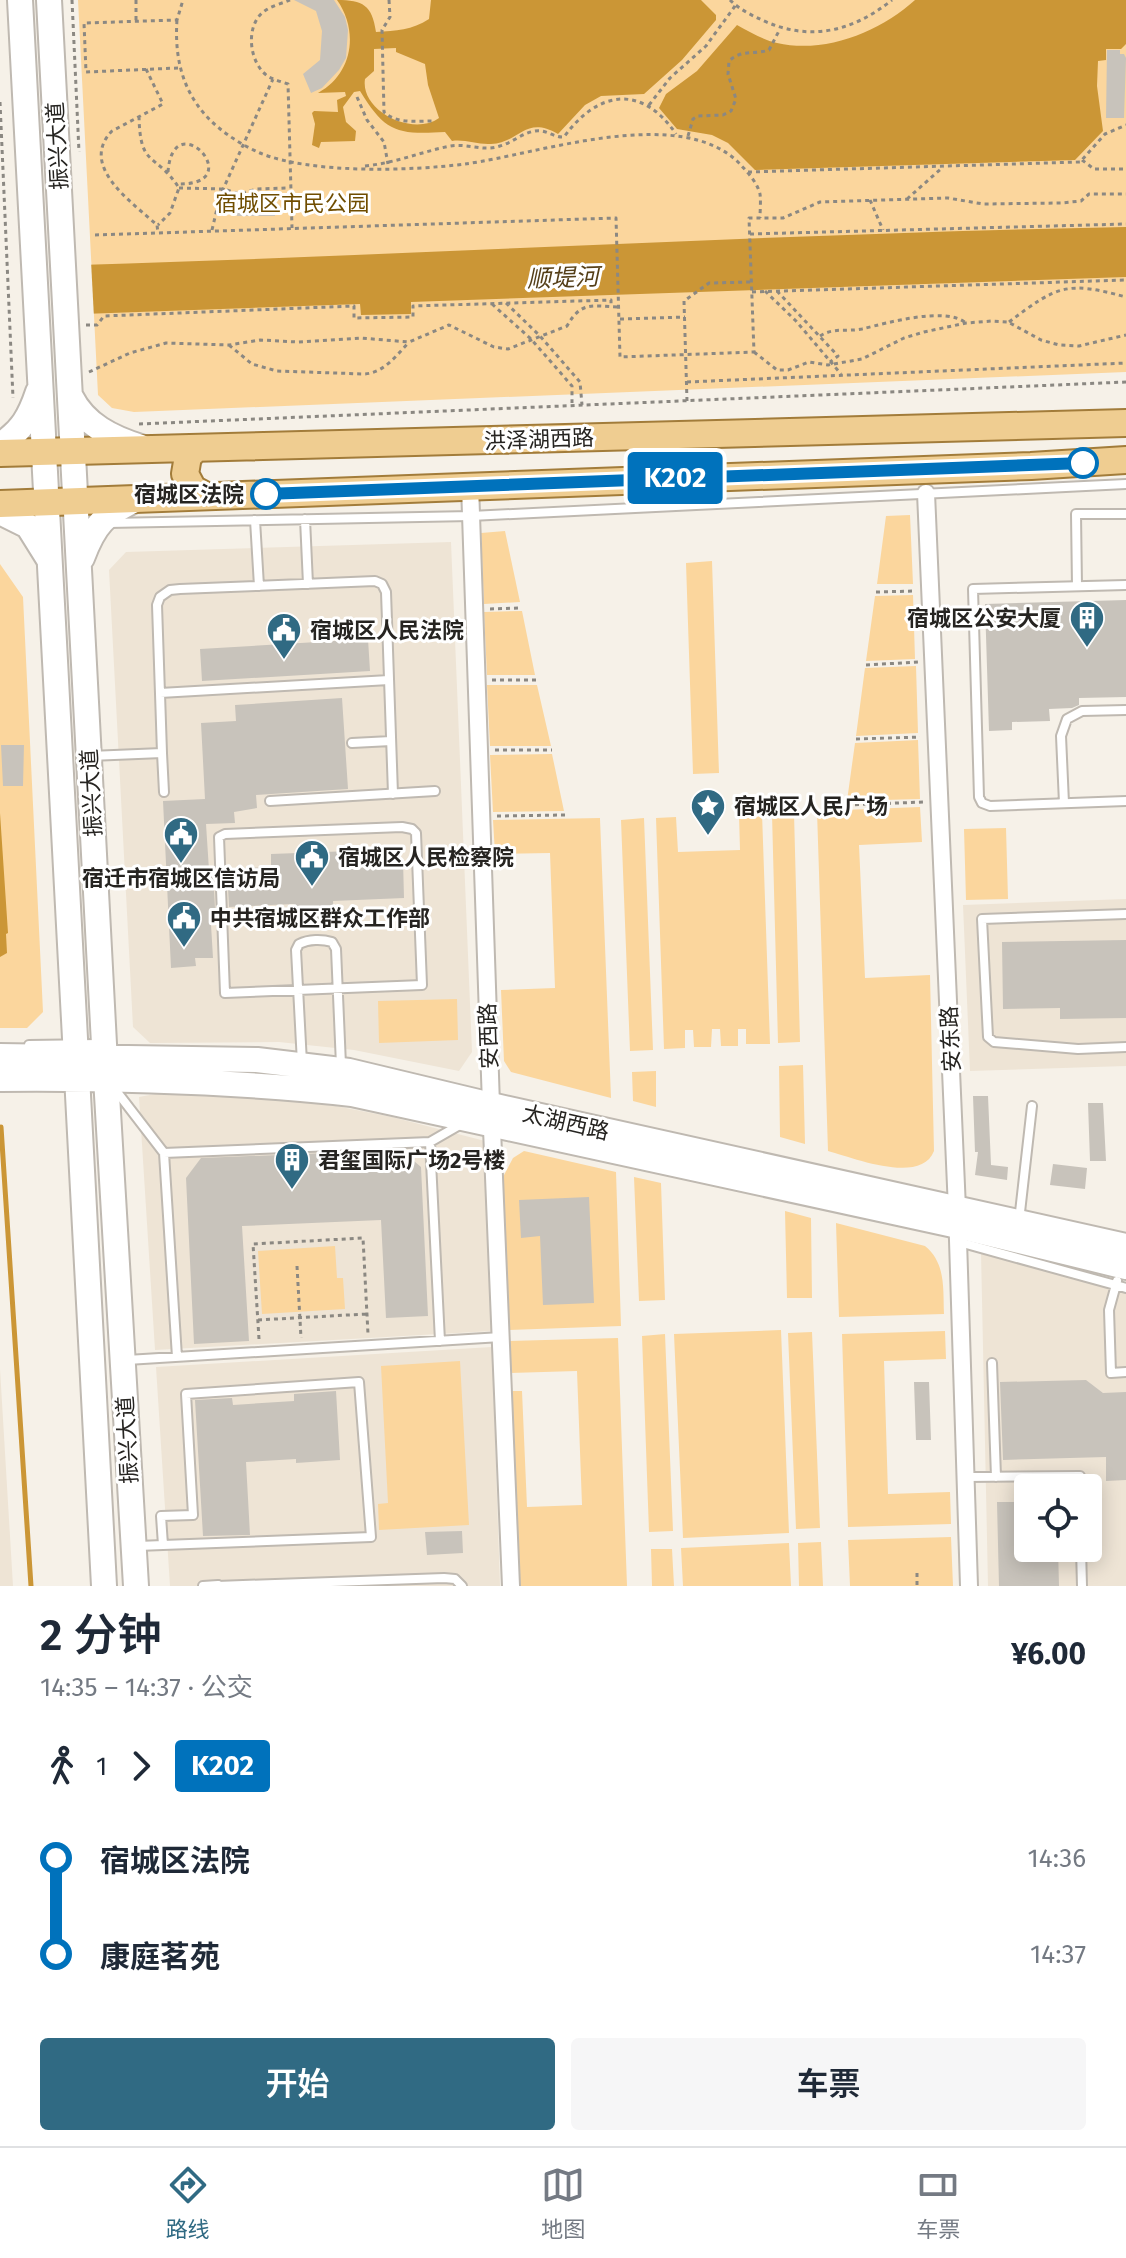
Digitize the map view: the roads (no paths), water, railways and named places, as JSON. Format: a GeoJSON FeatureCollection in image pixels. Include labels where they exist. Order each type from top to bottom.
{"type":"FeatureCollection","features":[{"type":"Feature","properties":{"kind":"main road","name":"振兴大道"},"geometry":{"type":"LineString","coordinates":[[20,0],[44,451],[41,518],[51,565],[104,1586]]}},
{"type":"Feature","properties":{"kind":"main road","name":"振兴大道"},"geometry":{"type":"LineString","coordinates":[[49,0],[62,238],[80,389],[74,451],[83,516],[79,564],[136,1586]]}},
{"type":"Feature","properties":{"kind":"main road"},"geometry":{"type":"LineString","coordinates":[[0,445],[24,426],[30,416],[40,371],[48,365],[78,366]]}},
{"type":"Feature","properties":{"kind":"main road"},"geometry":{"type":"LineString","coordinates":[[80,389],[86,418],[117,440],[148,449]]}},
{"type":"Feature","properties":{"kind":"main road","name":"洪泽湖西路"},"geometry":{"type":"LineString","coordinates":[[0,453],[1126,423]]}},
{"type":"Feature","properties":{"kind":"main road"},"geometry":{"type":"LineString","coordinates":[[197,448],[188,456],[185,474],[193,489],[206,496]]}},
{"type":"Feature","properties":{"kind":"main road","name":"洪泽湖西路"},"geometry":{"type":"LineString","coordinates":[[0,504],[41,518],[83,516],[137,499],[1015,467],[1126,460]]}},
{"type":"Feature","properties":{"kind":"main road"},"geometry":{"type":"LineString","coordinates":[[0,512],[41,518]]}},
{"type":"Feature","properties":{"kind":"main road"},"geometry":{"type":"LineString","coordinates":[[53,613],[67,605],[82,612]]}},
{"type":"Feature","properties":{"kind":"main road"},"geometry":{"type":"LineString","coordinates":[[69,936],[75,947],[82,951],[94,945],[98,936]]}},
{"type":"Feature","properties":{"kind":"main road","name":"太湖西路"},"geometry":{"type":"LineString","coordinates":[[8,1050],[75,1059],[257,1060],[341,1070],[484,1117]]}},
{"type":"Feature","properties":{"kind":"main road","name":"太湖西路"},"geometry":{"type":"LineString","coordinates":[[0,1079],[75,1059]]}},
{"type":"Feature","properties":{"kind":"main road","name":"太湖西路"},"geometry":{"type":"LineString","coordinates":[[105,1059],[261,1084],[352,1094],[484,1117],[958,1226],[1123,1270]]}},
{"type":"Feature","properties":{"kind":"main road"},"geometry":{"type":"LineString","coordinates":[[82,1191],[92,1180],[104,1181],[112,1189]]}},
{"type":"Feature","properties":{"kind":"main road","name":"太湖西路"},"geometry":{"type":"LineString","coordinates":[[958,1226],[1019,1222],[1123,1270]]}},
{"type":"Feature","properties":{"kind":"street","name":"安西路"},"geometry":{"type":"LineString","coordinates":[[470,485],[481,816],[484,1117],[501,1337],[511,1586]]}},
{"type":"Feature","properties":{"kind":"street","name":"安东路"},"geometry":{"type":"LineString","coordinates":[[926,493],[958,1226],[969,1586]]}},
{"type":"Feature","properties":{"kind":"lane"},"geometry":{"type":"LineString","coordinates":[[83,516],[255,520],[471,516],[1126,484]]}},
{"type":"Feature","properties":{"kind":"lane"},"geometry":{"type":"LineString","coordinates":[[1077,586],[1076,514],[1126,514]]}},
{"type":"Feature","properties":{"kind":"lane"},"geometry":{"type":"LineString","coordinates":[[0,527],[41,518]]}},
{"type":"Feature","properties":{"kind":"lane"},"geometry":{"type":"LineString","coordinates":[[305,519],[308,584]]}},
{"type":"Feature","properties":{"kind":"lane"},"geometry":{"type":"LineString","coordinates":[[255,520],[259,586]]}},
{"type":"Feature","properties":{"kind":"lane"},"geometry":{"type":"LineString","coordinates":[[164,792],[157,605],[160,597],[170,590],[180,589],[375,581],[382,584],[386,592],[393,794]]}},
{"type":"Feature","properties":{"kind":"lane"},"geometry":{"type":"LineString","coordinates":[[1126,585],[973,589],[979,797],[982,803],[990,806],[1126,801]]}},
{"type":"Feature","properties":{"kind":"lane"},"geometry":{"type":"LineString","coordinates":[[160,693],[389,680]]}},
{"type":"Feature","properties":{"kind":"lane"},"geometry":{"type":"LineString","coordinates":[[1064,803],[1061,736],[1067,719],[1082,711],[1126,710]]}},
{"type":"Feature","properties":{"kind":"lane"},"geometry":{"type":"LineString","coordinates":[[352,743],[391,741]]}},
{"type":"Feature","properties":{"kind":"lane"},"geometry":{"type":"LineString","coordinates":[[89,756],[162,753]]}},
{"type":"Feature","properties":{"kind":"lane"},"geometry":{"type":"LineString","coordinates":[[270,801],[435,791]]}},
{"type":"Feature","properties":{"kind":"lane"},"geometry":{"type":"LineString","coordinates":[[412,829],[416,833],[422,985],[298,990],[225,993],[219,837],[225,834],[412,829]]}},
{"type":"Feature","properties":{"kind":"lane"},"geometry":{"type":"LineString","coordinates":[[1126,914],[982,919],[988,1037],[1002,1044],[1078,1049],[1126,1047]]}},
{"type":"Feature","properties":{"kind":"lane"},"geometry":{"type":"LineString","coordinates":[[302,1065],[296,950],[299,944],[326,940],[332,942],[336,949],[341,1070]]}},
{"type":"Feature","properties":{"kind":"lane"},"geometry":{"type":"LineString","coordinates":[[75,1059],[105,1059],[164,1153],[177,1357]]}},
{"type":"Feature","properties":{"kind":"lane"},"geometry":{"type":"LineString","coordinates":[[1019,1222],[1032,1106]]}},
{"type":"Feature","properties":{"kind":"lane"},"geometry":{"type":"LineString","coordinates":[[164,1153],[430,1142],[484,1117]]}},
{"type":"Feature","properties":{"kind":"lane"},"geometry":{"type":"LineString","coordinates":[[430,1142],[440,1341]]}},
{"type":"Feature","properties":{"kind":"lane"},"geometry":{"type":"LineString","coordinates":[[1123,1270],[1109,1310],[1111,1373],[1126,1372]]}},
{"type":"Feature","properties":{"kind":"lane"},"geometry":{"type":"LineString","coordinates":[[123,1360],[501,1337]]}},
{"type":"Feature","properties":{"kind":"lane"},"geometry":{"type":"LineString","coordinates":[[992,1363],[996,1477]]}},
{"type":"Feature","properties":{"kind":"lane"},"geometry":{"type":"LineString","coordinates":[[133,1546],[163,1545],[371,1537],[359,1382],[186,1394],[193,1515],[161,1516],[163,1545]]}},
{"type":"Feature","properties":{"kind":"lane"},"geometry":{"type":"LineString","coordinates":[[966,1477],[1014,1477]]}},
{"type":"Feature","properties":{"kind":"lane"},"geometry":{"type":"LineString","coordinates":[[1081,1562],[1082,1586]]}},
{"type":"Feature","properties":{"kind":"lane"},"geometry":{"type":"LineString","coordinates":[[203,1586],[444,1578],[455,1579],[462,1586]]}},
{"type":"Feature","properties":{"kind":"water"},"geometry":{"type":"Polygon","coordinates":[[[337,0],[354,1],[365,6],[372,16],[376,32],[410,28],[423,23],[429,19],[431,0],[701,0],[716,15],[716,20],[682,60],[644,94],[601,96],[585,105],[558,134],[538,127],[530,128],[501,142],[486,144],[452,141],[445,132],[404,131],[385,123],[360,91],[354,92],[343,107],[346,122],[356,131],[355,141],[321,142],[319,148],[312,145],[315,124],[312,113],[338,112],[337,100],[346,96],[345,92],[318,93],[339,75],[349,51],[350,38],[344,12],[337,0]],[[396,48],[374,49],[374,71],[365,79],[371,101],[390,118],[403,122],[428,123],[439,118],[425,64],[396,52],[396,48]]]}},
{"type":"Feature","properties":{"kind":"water"},"geometry":{"type":"Polygon","coordinates":[[[915,0],[1126,0],[1126,44],[1121,49],[1106,49],[1106,60],[1098,61],[1097,86],[1103,131],[1075,160],[755,170],[728,143],[712,135],[677,129],[659,108],[666,94],[697,71],[737,25],[772,42],[795,46],[833,43],[869,31],[915,0]]]}},
{"type":"Feature","properties":{"kind":"water","name":"顺堤河"},"geometry":{"type":"Polygon","coordinates":[[[1126,227],[1126,277],[411,302],[411,314],[361,315],[360,304],[0,317],[0,267],[1126,227]]]}},
{"type":"Feature","properties":{"kind":"water"},"geometry":{"type":"Polygon","coordinates":[[[0,813],[8,933],[7,953],[0,957],[0,813]]]}},
{"type":"Feature","properties":{"kind":"waterway"},"geometry":{"type":"LineString","coordinates":[[1,1127],[31,1586]]}},
{"type":"Feature","properties":{"kind":"place","name":"宿城区法院"},"geometry":{"type":"Point","coordinates":[266,494]}},
{"type":"Feature","properties":{"kind":"place","name":"宿城区公安大厦"},"geometry":{"type":"Point","coordinates":[1087,649]}},
{"type":"Feature","properties":{"kind":"place","name":"宿城区人民法院"},"geometry":{"type":"Point","coordinates":[284,661]}},
{"type":"Feature","properties":{"kind":"place","name":"宿城区人民广场"},"geometry":{"type":"Point","coordinates":[708,837]}},
{"type":"Feature","properties":{"kind":"place","name":"宿迁市宿城区信访局"},"geometry":{"type":"Point","coordinates":[181,865]}},
{"type":"Feature","properties":{"kind":"place","name":"宿城区人民检察院"},"geometry":{"type":"Point","coordinates":[312,888]}},
{"type":"Feature","properties":{"kind":"place","name":"中共宿城区群众工作部"},"geometry":{"type":"Point","coordinates":[184,949]}},
{"type":"Feature","properties":{"kind":"place","name":"君玺国际广场2号楼"},"geometry":{"type":"Point","coordinates":[292,1191]}},
{"type":"Feature","properties":{"kind":"park label","name":"宿城区市民公园"},"geometry":{"type":"Point","coordinates":[292,203]}}]}
